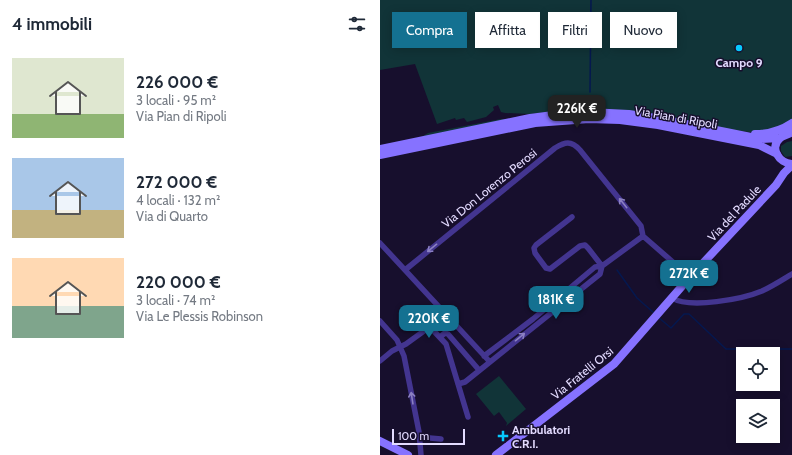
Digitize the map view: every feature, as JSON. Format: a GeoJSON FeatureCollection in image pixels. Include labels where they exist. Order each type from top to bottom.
{"type":"FeatureCollection","features":[{"type":"Feature","properties":{"kind":"main road","name":"Via Pian di Ripoli"},"geometry":{"type":"LineString","coordinates":[[380,149],[530,118],[589,112],[656,118],[761,139],[780,138]]}},
{"type":"Feature","properties":{"kind":"main road","name":"Via Pian di Ripoli"},"geometry":{"type":"LineString","coordinates":[[380,155],[530,124],[562,120],[589,119],[620,120],[658,125],[759,145],[777,154]]}},
{"type":"Feature","properties":{"kind":"main road","name":"Via Pian di Ripoli"},"geometry":{"type":"LineString","coordinates":[[740,134],[771,133],[792,123]]}},
{"type":"Feature","properties":{"kind":"main road"},"geometry":{"type":"LineString","coordinates":[[780,178],[782,161],[777,154],[776,146],[780,138],[791,133]]}},
{"type":"Feature","properties":{"kind":"main road","name":"Via del Padule"},"geometry":{"type":"LineString","coordinates":[[672,298],[776,185],[792,164],[782,161]]}},
{"type":"Feature","properties":{"kind":"main road","name":"Via Fratelli Orsi"},"geometry":{"type":"LineString","coordinates":[[496,455],[614,364],[672,298]]}},
{"type":"Feature","properties":{"kind":"main road"},"geometry":{"type":"LineString","coordinates":[[380,441],[408,455]]}},
{"type":"Feature","properties":{"kind":"street","name":"Via Don Lorenzo Perosi"},"geometry":{"type":"LineString","coordinates":[[405,270],[555,148],[565,142],[574,144],[580,150],[633,215],[640,226],[643,236]]}},
{"type":"Feature","properties":{"kind":"street"},"geometry":{"type":"LineString","coordinates":[[572,217],[536,245],[534,248],[535,253],[546,268],[550,269],[580,246],[585,245],[602,266]]}},
{"type":"Feature","properties":{"kind":"street"},"geometry":{"type":"LineString","coordinates":[[458,384],[465,382],[490,362],[595,267],[602,266],[643,236],[690,277]]}},
{"type":"Feature","properties":{"kind":"street"},"geometry":{"type":"LineString","coordinates":[[380,243],[490,362]]}},
{"type":"Feature","properties":{"kind":"street"},"geometry":{"type":"LineString","coordinates":[[484,356],[600,274],[602,266]]}},
{"type":"Feature","properties":{"kind":"street"},"geometry":{"type":"LineString","coordinates":[[672,298],[682,303],[689,303],[708,302],[748,296],[762,291],[792,274]]}},
{"type":"Feature","properties":{"kind":"street"},"geometry":{"type":"LineString","coordinates":[[380,361],[392,351],[430,328],[446,315]]}},
{"type":"Feature","properties":{"kind":"street"},"geometry":{"type":"LineString","coordinates":[[380,321],[401,346],[419,437],[421,455]]}},
{"type":"Feature","properties":{"kind":"street"},"geometry":{"type":"LineString","coordinates":[[430,328],[440,336],[447,347],[468,417]]}},
{"type":"Feature","properties":{"kind":"street"},"geometry":{"type":"LineString","coordinates":[[440,336],[445,333],[448,334],[480,370]]}},
{"type":"Feature","properties":{"kind":"street"},"geometry":{"type":"LineString","coordinates":[[419,437],[440,439]]}},
{"type":"Feature","properties":{"kind":"green space"},"geometry":{"type":"Polygon","coordinates":[[[380,0],[792,0],[792,119],[782,125],[761,132],[749,132],[575,109],[530,114],[505,113],[501,112],[498,105],[493,107],[494,110],[486,117],[467,122],[464,118],[456,120],[455,118],[437,124],[415,64],[380,70],[380,0]]]}},
{"type":"Feature","properties":{"kind":"green space"},"geometry":{"type":"Polygon","coordinates":[[[501,119],[515,119],[420,138],[428,133],[501,119]]]}},
{"type":"Feature","properties":{"kind":"green space"},"geometry":{"type":"Polygon","coordinates":[[[792,141],[792,156],[785,157],[781,151],[781,146],[792,141]]]}},
{"type":"Feature","properties":{"kind":"green space"},"geometry":{"type":"Polygon","coordinates":[[[499,376],[526,409],[506,426],[507,423],[499,412],[494,416],[476,394],[499,376]]]}},
{"type":"Feature","properties":{"kind":"waterway"},"geometry":{"type":"LineString","coordinates":[[590,92],[591,0]]}},
{"type":"Feature","properties":{"kind":"waterway"},"geometry":{"type":"LineString","coordinates":[[590,96],[590,102]]}},
{"type":"Feature","properties":{"kind":"waterway"},"geometry":{"type":"LineString","coordinates":[[617,270],[637,298],[654,313]]}},
{"type":"Feature","properties":{"kind":"waterway"},"geometry":{"type":"LineString","coordinates":[[658,317],[671,328],[684,314],[689,314],[726,349],[792,349]]}},
{"type":"Feature","properties":{"kind":"place","name":"Campo 9"},"geometry":{"type":"Point","coordinates":[739,48]}},
{"type":"Feature","properties":{"kind":"place","name":"Ambulatori C.R.I."},"geometry":{"type":"Point","coordinates":[503,436]}}]}
